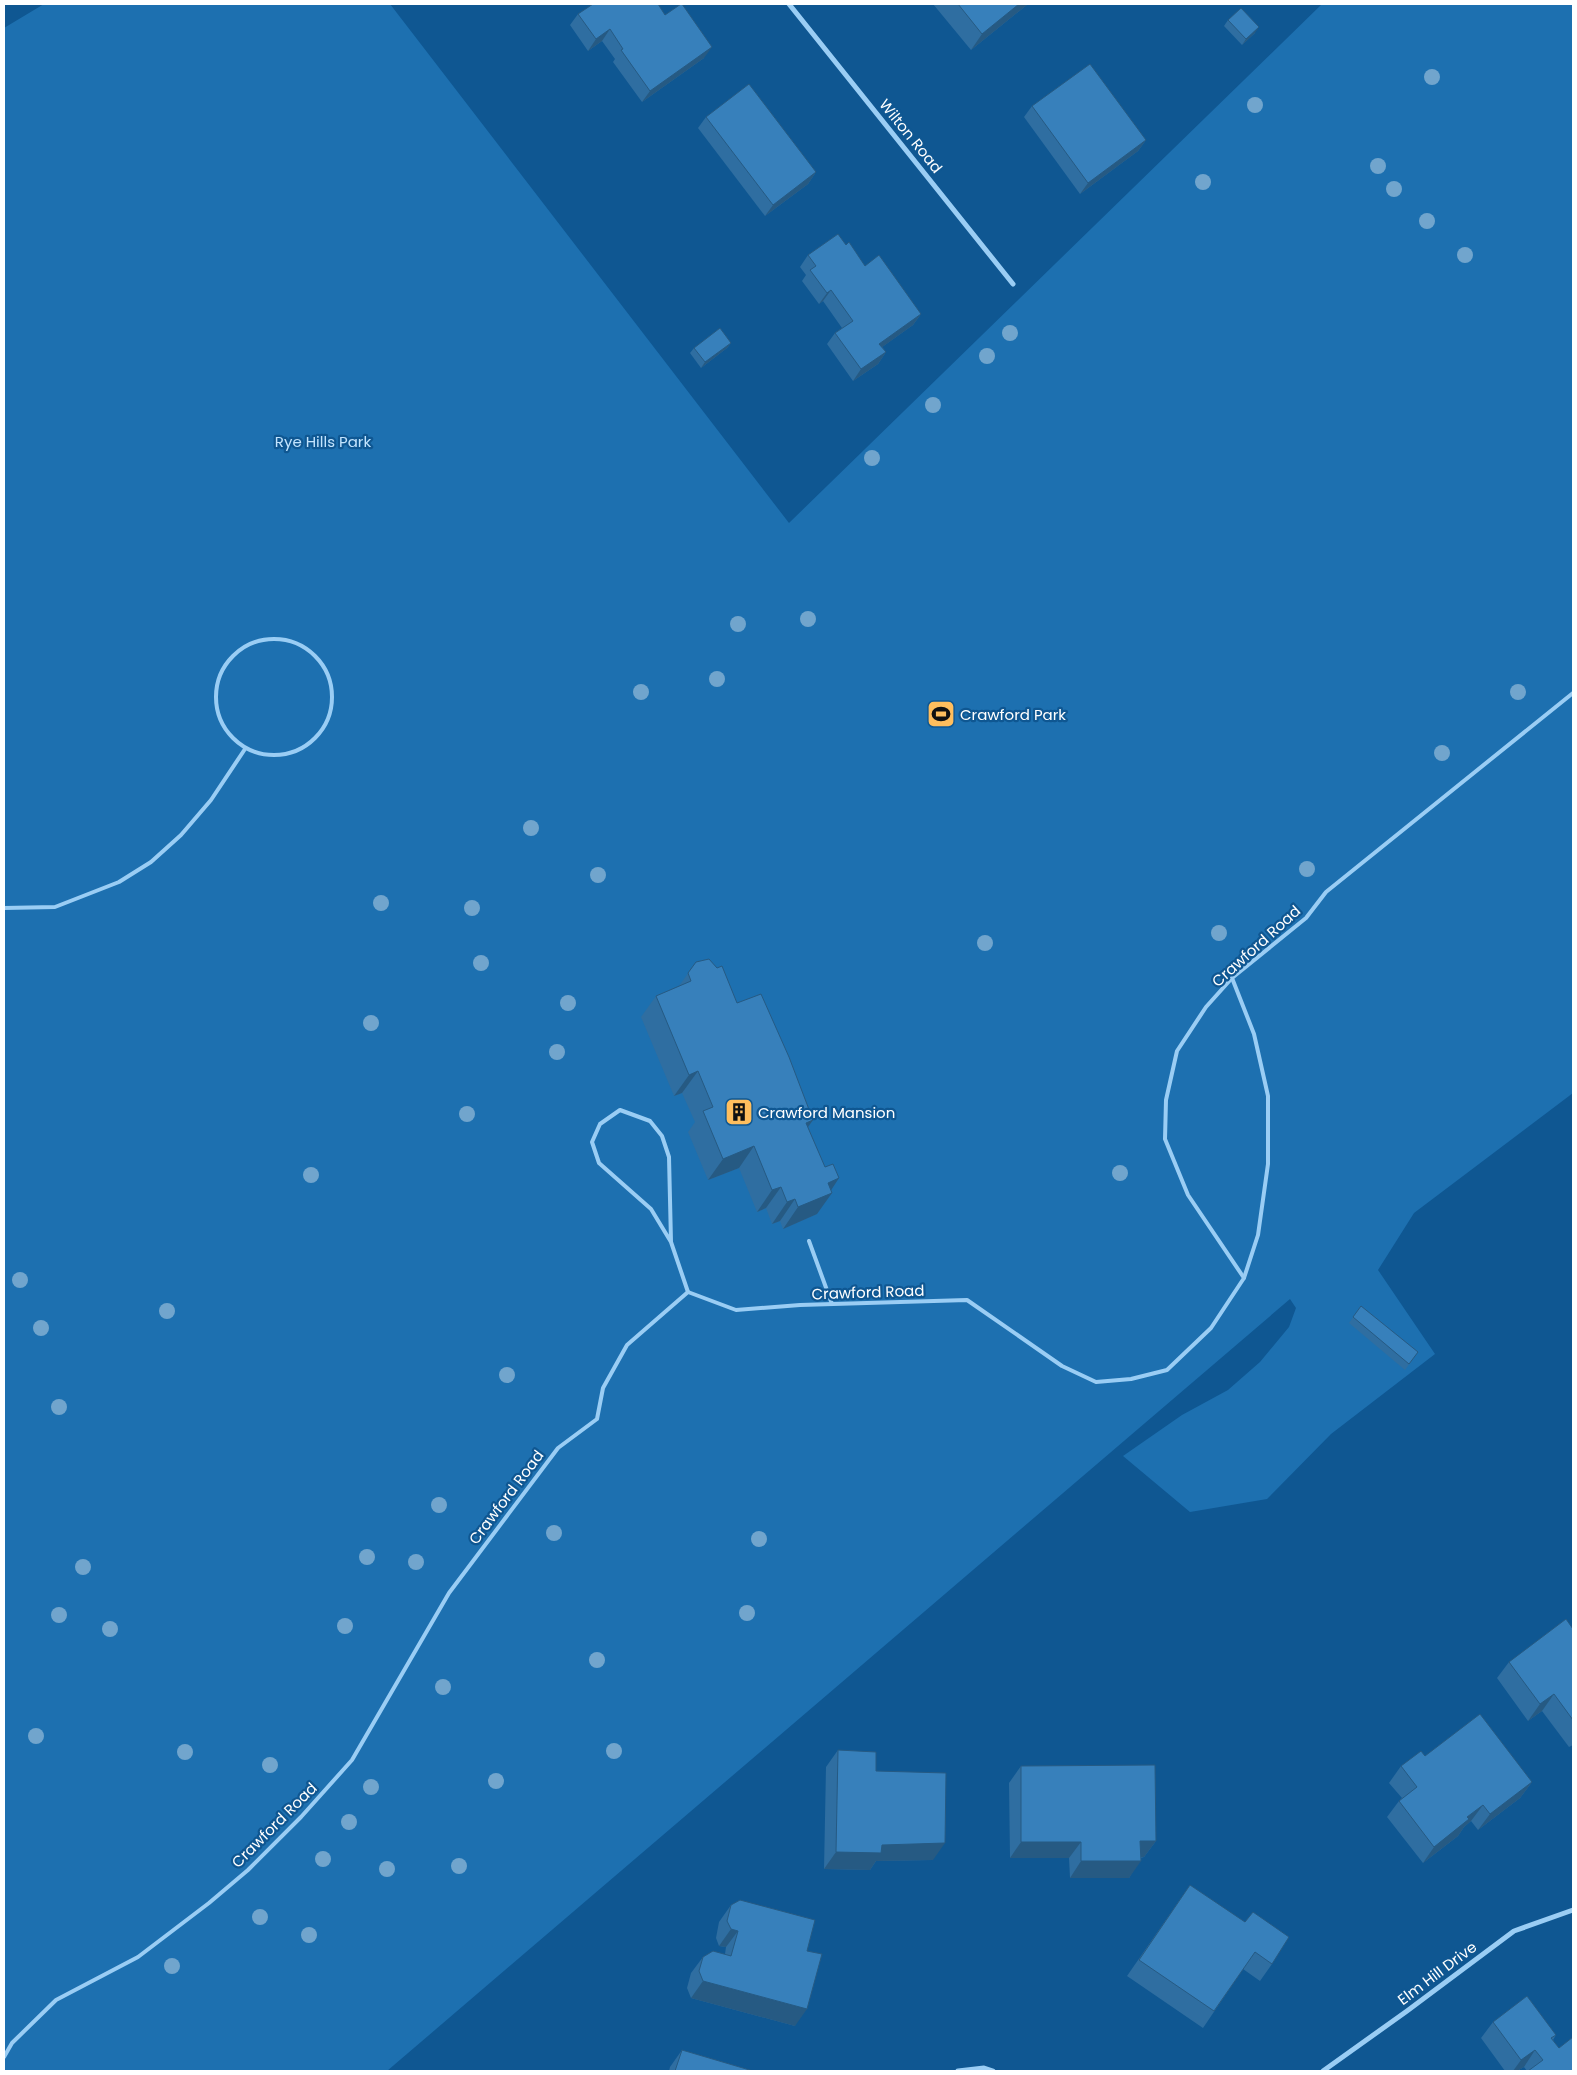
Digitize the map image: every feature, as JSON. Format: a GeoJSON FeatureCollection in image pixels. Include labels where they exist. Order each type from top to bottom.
{"type":"FeatureCollection","features":[{"type":"Feature","properties":{"kind":"street","name":"Wilton Road"},"geometry":{"type":"LineString","coordinates":[[789,4],[1013,284]]}},
{"type":"Feature","properties":{"kind":"street","name":"Elm Hill Drive"},"geometry":{"type":"LineString","coordinates":[[1323,2071],[1514,1931],[1573,1910]]}},
{"type":"Feature","properties":{"kind":"street"},"geometry":{"type":"LineString","coordinates":[[958,2071],[984,2068],[993,2071]]}},
{"type":"Feature","properties":{"kind":"lane"},"geometry":{"type":"LineString","coordinates":[[274,638],[292,641],[309,650],[322,663],[331,680],[333,699],[329,717],[320,734],[306,746],[289,754],[270,756],[245,749],[225,728],[218,713],[216,696],[219,678],[227,663],[240,650],[256,642],[274,638]]}},
{"type":"Feature","properties":{"kind":"lane","name":"Crawford Road"},"geometry":{"type":"LineString","coordinates":[[4,2057],[12,2044],[56,2000],[138,1957],[228,1886],[301,1817],[352,1760],[449,1593],[558,1448],[597,1419],[603,1388],[627,1345],[688,1292],[736,1310],[832,1304],[967,1300],[1062,1366],[1096,1382],[1131,1379],[1168,1370],[1212,1328],[1244,1278],[1188,1195],[1165,1139],[1166,1100],[1177,1051],[1206,1007],[1232,978],[1306,918],[1326,892],[1573,693]]}},
{"type":"Feature","properties":{"kind":"lane"},"geometry":{"type":"LineString","coordinates":[[4,908],[55,906],[119,882],[151,862],[181,835],[211,800],[245,749]]}},
{"type":"Feature","properties":{"kind":"lane"},"geometry":{"type":"LineString","coordinates":[[1232,978],[1254,1034],[1268,1096],[1268,1164],[1258,1235],[1244,1278]]}},
{"type":"Feature","properties":{"kind":"lane"},"geometry":{"type":"LineString","coordinates":[[671,1242],[668,1157],[662,1136],[650,1121],[620,1110],[600,1124],[592,1142],[599,1163],[651,1209],[671,1242],[688,1292]]}},
{"type":"Feature","properties":{"kind":"lane"},"geometry":{"type":"LineString","coordinates":[[809,1241],[832,1304]]}},
{"type":"Feature","properties":{"kind":"green space","name":"Crawford Park"},"geometry":{"type":"Polygon","coordinates":[[[44,4],[390,4],[789,523],[1322,4],[1573,4],[1573,1093],[1414,1213],[1378,1270],[1435,1354],[1331,1434],[1267,1499],[1190,1512],[1123,1456],[1182,1415],[1228,1390],[1260,1362],[1289,1327],[1296,1308],[1290,1299],[387,2071],[4,2071],[4,28],[44,4]]]}},
{"type":"Feature","properties":{"kind":"building"},"geometry":{"type":"Polygon","coordinates":[[[593,4],[658,4],[665,15],[682,4],[712,47],[650,91],[621,50],[623,49],[610,29],[596,39],[578,14],[593,4]]]}},
{"type":"Feature","properties":{"kind":"building"},"geometry":{"type":"Polygon","coordinates":[[[958,4],[1019,4],[982,34],[958,4]]]}},
{"type":"Feature","properties":{"kind":"building"},"geometry":{"type":"Polygon","coordinates":[[[1241,8],[1259,27],[1246,39],[1228,20],[1241,8]]]}},
{"type":"Feature","properties":{"kind":"building"},"geometry":{"type":"Polygon","coordinates":[[[1090,64],[1146,140],[1088,183],[1032,106],[1090,64]]]}},
{"type":"Feature","properties":{"kind":"building"},"geometry":{"type":"Polygon","coordinates":[[[749,84],[816,172],[773,205],[706,117],[749,84]]]}},
{"type":"Feature","properties":{"kind":"building"},"geometry":{"type":"Polygon","coordinates":[[[838,234],[846,245],[849,242],[865,266],[879,255],[921,314],[879,344],[886,352],[861,369],[835,333],[853,321],[831,290],[827,293],[810,270],[816,266],[808,255],[838,234]]]}},
{"type":"Feature","properties":{"kind":"building"},"geometry":{"type":"Polygon","coordinates":[[[720,328],[731,343],[705,362],[694,348],[720,328]]]}},
{"type":"Feature","properties":{"kind":"building","name":"Crawford Mansion"},"geometry":{"type":"Polygon","coordinates":[[[709,959],[717,968],[722,966],[737,1003],[761,994],[789,1057],[813,1120],[806,1123],[825,1167],[833,1164],[839,1178],[828,1183],[832,1193],[798,1207],[795,1199],[787,1202],[781,1187],[772,1190],[754,1146],[723,1159],[703,1111],[713,1107],[698,1071],[689,1075],[656,996],[691,981],[688,973],[696,962],[709,959]]]}},
{"type":"Feature","properties":{"kind":"building"},"geometry":{"type":"Polygon","coordinates":[[[1361,1306],[1418,1352],[1409,1364],[1353,1317],[1361,1306]]]}},
{"type":"Feature","properties":{"kind":"building"},"geometry":{"type":"Polygon","coordinates":[[[1566,1619],[1573,1629],[1573,1720],[1554,1694],[1540,1704],[1509,1662],[1566,1619]]]}},
{"type":"Feature","properties":{"kind":"building"},"geometry":{"type":"Polygon","coordinates":[[[1480,1714],[1532,1782],[1490,1814],[1483,1805],[1467,1817],[1469,1819],[1434,1847],[1399,1801],[1417,1787],[1401,1766],[1421,1751],[1425,1756],[1480,1714]]]}},
{"type":"Feature","properties":{"kind":"building"},"geometry":{"type":"Polygon","coordinates":[[[838,1750],[876,1752],[876,1771],[946,1773],[945,1843],[882,1845],[881,1853],[836,1852],[838,1750]]]}},
{"type":"Feature","properties":{"kind":"building"},"geometry":{"type":"Polygon","coordinates":[[[1155,1765],[1156,1841],[1140,1841],[1141,1861],[1081,1861],[1081,1842],[1021,1842],[1021,1766],[1155,1765]]]}},
{"type":"Feature","properties":{"kind":"building"},"geometry":{"type":"Polygon","coordinates":[[[1190,1885],[1245,1922],[1253,1912],[1289,1937],[1272,1964],[1255,1952],[1214,2011],[1139,1960],[1190,1885]]]}},
{"type":"Feature","properties":{"kind":"building"},"geometry":{"type":"Polygon","coordinates":[[[740,1900],[815,1920],[807,1951],[822,1954],[807,2009],[703,1981],[699,1971],[703,1957],[713,1951],[731,1956],[738,1931],[731,1929],[727,1921],[731,1905],[740,1900]]]}},
{"type":"Feature","properties":{"kind":"building"},"geometry":{"type":"Polygon","coordinates":[[[1527,1996],[1556,2035],[1551,2038],[1559,2048],[1573,2037],[1573,2071],[1528,2071],[1543,2060],[1535,2050],[1521,2060],[1493,2022],[1527,1996]]]}},
{"type":"Feature","properties":{"kind":"building"},"geometry":{"type":"Polygon","coordinates":[[[682,2050],[753,2071],[675,2071],[682,2050]]]}},
{"type":"Feature","properties":{"kind":"place","name":"Crawford Park"},"geometry":{"type":"Point","coordinates":[941,714]}},
{"type":"Feature","properties":{"kind":"place","name":"Crawford Mansion"},"geometry":{"type":"Point","coordinates":[739,1112]}},
{"type":"Feature","properties":{"kind":"park label","name":"Rye Hills Park"},"geometry":{"type":"Point","coordinates":[323,441]}}]}
